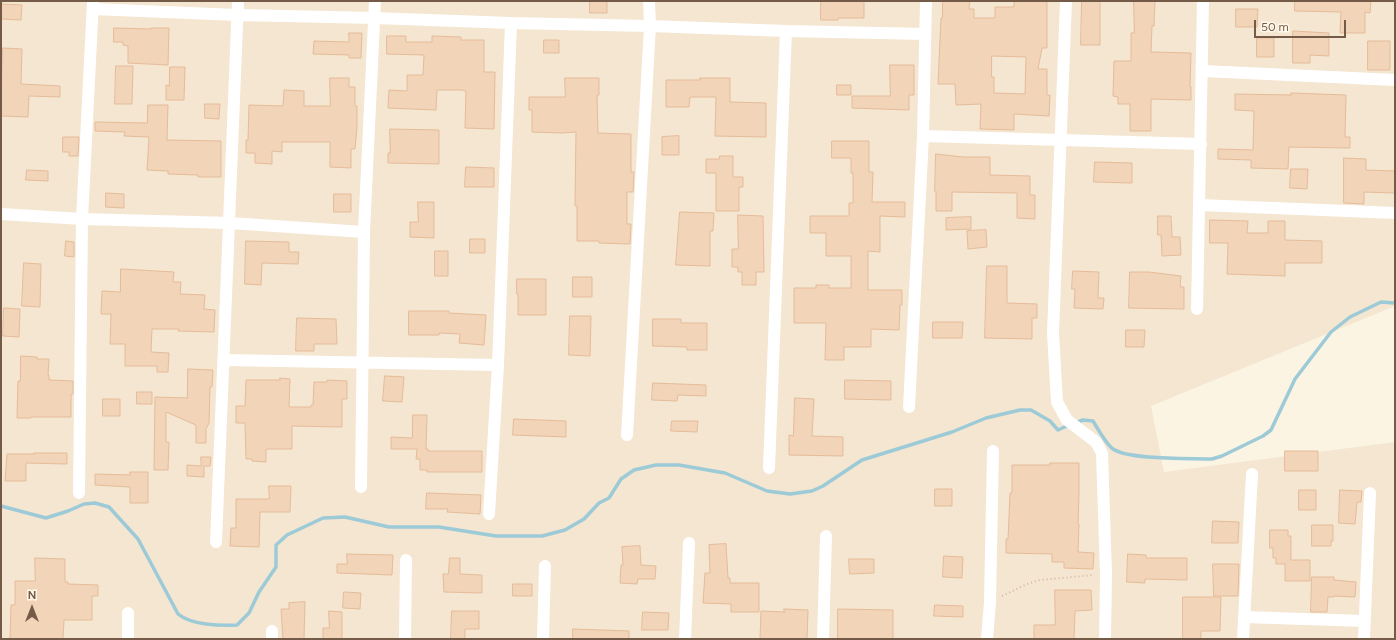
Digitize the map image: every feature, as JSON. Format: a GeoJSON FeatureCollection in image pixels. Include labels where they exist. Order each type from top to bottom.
{"type":"FeatureCollection","features":[{"type":"Feature","properties":{"kind":"street"},"geometry":{"type":"LineString","coordinates":[[216,542],[238,1]]}},
{"type":"Feature","properties":{"kind":"street"},"geometry":{"type":"LineString","coordinates":[[360,487],[364,232],[375,1]]}},
{"type":"Feature","properties":{"kind":"street"},"geometry":{"type":"LineString","coordinates":[[627,435],[650,26],[649,1]]}},
{"type":"Feature","properties":{"kind":"street"},"geometry":{"type":"LineString","coordinates":[[909,407],[922,136],[926,1]]}},
{"type":"Feature","properties":{"kind":"street"},"geometry":{"type":"LineString","coordinates":[[1066,1],[1053,333],[1057,402],[1067,420],[1096,442],[1102,453],[1106,574],[1105,639]]}},
{"type":"Feature","properties":{"kind":"street"},"geometry":{"type":"LineString","coordinates":[[1197,309],[1204,1]]}},
{"type":"Feature","properties":{"kind":"street"},"geometry":{"type":"LineString","coordinates":[[79,493],[82,219],[93,5],[238,15],[924,34]]}},
{"type":"Feature","properties":{"kind":"street"},"geometry":{"type":"LineString","coordinates":[[490,514],[498,365],[511,23]]}},
{"type":"Feature","properties":{"kind":"street"},"geometry":{"type":"LineString","coordinates":[[769,468],[786,31]]}},
{"type":"Feature","properties":{"kind":"street"},"geometry":{"type":"LineString","coordinates":[[1203,71],[1395,80]]}},
{"type":"Feature","properties":{"kind":"street"},"geometry":{"type":"LineString","coordinates":[[922,136],[1201,144]]}},
{"type":"Feature","properties":{"kind":"street"},"geometry":{"type":"LineString","coordinates":[[1200,205],[1395,212]]}},
{"type":"Feature","properties":{"kind":"street"},"geometry":{"type":"LineString","coordinates":[[1,214],[82,219],[230,223],[364,232]]}},
{"type":"Feature","properties":{"kind":"street"},"geometry":{"type":"LineString","coordinates":[[224,360],[498,365]]}},
{"type":"Feature","properties":{"kind":"street"},"geometry":{"type":"LineString","coordinates":[[986,639],[990,602],[993,451]]}},
{"type":"Feature","properties":{"kind":"street"},"geometry":{"type":"LineString","coordinates":[[1243,639],[1252,474]]}},
{"type":"Feature","properties":{"kind":"street"},"geometry":{"type":"LineString","coordinates":[[1364,639],[1370,493]]}},
{"type":"Feature","properties":{"kind":"street"},"geometry":{"type":"LineString","coordinates":[[823,639],[826,536]]}},
{"type":"Feature","properties":{"kind":"street"},"geometry":{"type":"LineString","coordinates":[[685,639],[689,543]]}},
{"type":"Feature","properties":{"kind":"street"},"geometry":{"type":"LineString","coordinates":[[405,639],[406,560]]}},
{"type":"Feature","properties":{"kind":"street"},"geometry":{"type":"LineString","coordinates":[[543,639],[545,566]]}},
{"type":"Feature","properties":{"kind":"street"},"geometry":{"type":"LineString","coordinates":[[128,613],[128,639]]}},
{"type":"Feature","properties":{"kind":"street"},"geometry":{"type":"LineString","coordinates":[[1244,617],[1364,621]]}},
{"type":"Feature","properties":{"kind":"path"},"geometry":{"type":"LineString","coordinates":[[990,602],[1027,584],[1040,580],[1106,574]]}},
{"type":"Feature","properties":{"kind":"shaded area"},"geometry":{"type":"Polygon","coordinates":[[[1,1],[1395,1],[1395,306],[1151,406],[1164,472],[1395,442],[1395,639],[1,639],[1,1]]]}},
{"type":"Feature","properties":{"kind":"building"},"geometry":{"type":"Polygon","coordinates":[[[590,1],[607,1],[607,13],[590,13],[590,1]]]}},
{"type":"Feature","properties":{"kind":"building"},"geometry":{"type":"Polygon","coordinates":[[[821,1],[864,1],[864,18],[838,18],[838,20],[821,20],[821,1]]]}},
{"type":"Feature","properties":{"kind":"building"},"geometry":{"type":"Polygon","coordinates":[[[943,1],[970,1],[969,9],[974,9],[974,18],[995,18],[995,7],[1014,7],[1014,1],[1047,1],[1047,48],[1042,48],[1038,69],[1047,69],[1047,95],[1050,95],[1049,116],[1014,114],[1014,130],[980,129],[981,104],[956,105],[955,84],[938,84],[943,1]],[[992,56],[994,93],[1025,94],[1026,57],[992,56]]]}},
{"type":"Feature","properties":{"kind":"building"},"geometry":{"type":"Polygon","coordinates":[[[1082,1],[1100,1],[1100,45],[1081,45],[1082,1]]]}},
{"type":"Feature","properties":{"kind":"building"},"geometry":{"type":"Polygon","coordinates":[[[1134,1],[1155,1],[1151,52],[1191,53],[1191,100],[1151,99],[1151,131],[1130,131],[1130,104],[1118,104],[1118,97],[1113,96],[1114,61],[1131,61],[1131,33],[1134,33],[1134,1]]]}},
{"type":"Feature","properties":{"kind":"building"},"geometry":{"type":"Polygon","coordinates":[[[1295,1],[1371,1],[1370,13],[1365,12],[1365,33],[1340,33],[1341,12],[1295,11],[1295,1]]]}},
{"type":"Feature","properties":{"kind":"building"},"geometry":{"type":"Polygon","coordinates":[[[2,4],[22,5],[21,20],[2,19],[2,4]]]}},
{"type":"Feature","properties":{"kind":"building"},"geometry":{"type":"Polygon","coordinates":[[[1236,9],[1258,9],[1257,27],[1236,27],[1236,9]]]}},
{"type":"Feature","properties":{"kind":"building"},"geometry":{"type":"Polygon","coordinates":[[[114,28],[169,28],[168,65],[128,63],[128,46],[123,45],[123,42],[114,42],[114,28]]]}},
{"type":"Feature","properties":{"kind":"building"},"geometry":{"type":"Polygon","coordinates":[[[1293,31],[1329,33],[1329,56],[1310,55],[1310,63],[1293,63],[1293,31]]]}},
{"type":"Feature","properties":{"kind":"building"},"geometry":{"type":"Polygon","coordinates":[[[349,33],[362,33],[361,58],[349,58],[349,55],[313,54],[314,41],[349,42],[349,33]]]}},
{"type":"Feature","properties":{"kind":"building"},"geometry":{"type":"Polygon","coordinates":[[[387,36],[406,36],[406,42],[432,42],[432,36],[461,37],[461,40],[484,40],[484,72],[495,72],[494,129],[465,128],[466,91],[462,90],[437,90],[436,110],[388,108],[389,90],[407,91],[407,75],[423,75],[424,55],[387,54],[387,36]]]}},
{"type":"Feature","properties":{"kind":"building"},"geometry":{"type":"Polygon","coordinates":[[[1257,38],[1274,38],[1274,57],[1257,57],[1257,38]]]}},
{"type":"Feature","properties":{"kind":"building"},"geometry":{"type":"Polygon","coordinates":[[[544,40],[559,40],[559,53],[544,53],[544,40]]]}},
{"type":"Feature","properties":{"kind":"building"},"geometry":{"type":"Polygon","coordinates":[[[1368,41],[1390,41],[1390,70],[1368,70],[1368,41]]]}},
{"type":"Feature","properties":{"kind":"building"},"geometry":{"type":"Polygon","coordinates":[[[3,48],[22,49],[21,84],[60,86],[60,97],[29,96],[28,117],[1,116],[3,48]]]}},
{"type":"Feature","properties":{"kind":"building"},"geometry":{"type":"Polygon","coordinates":[[[890,65],[914,65],[914,95],[909,95],[909,110],[852,108],[852,96],[890,96],[890,65]]]}},
{"type":"Feature","properties":{"kind":"building"},"geometry":{"type":"Polygon","coordinates":[[[116,66],[133,66],[132,104],[115,104],[116,66]]]}},
{"type":"Feature","properties":{"kind":"building"},"geometry":{"type":"Polygon","coordinates":[[[170,67],[185,67],[184,100],[166,100],[166,85],[169,86],[170,67]]]}},
{"type":"Feature","properties":{"kind":"building"},"geometry":{"type":"Polygon","coordinates":[[[330,78],[349,78],[349,87],[355,87],[357,127],[355,149],[351,149],[351,168],[330,167],[330,142],[282,142],[282,152],[272,151],[272,164],[255,163],[255,153],[246,153],[249,105],[283,106],[284,90],[304,91],[304,106],[330,106],[330,78]]]}},
{"type":"Feature","properties":{"kind":"building"},"geometry":{"type":"Polygon","coordinates":[[[565,78],[599,78],[599,95],[597,95],[598,133],[631,134],[631,172],[634,172],[633,192],[627,192],[627,224],[631,224],[630,244],[599,243],[599,241],[577,241],[577,206],[575,206],[576,132],[532,132],[532,110],[529,110],[529,97],[565,97],[565,78]]]}},
{"type":"Feature","properties":{"kind":"building"},"geometry":{"type":"Polygon","coordinates":[[[700,78],[730,78],[730,102],[766,103],[766,137],[715,136],[716,97],[690,97],[689,107],[666,107],[666,80],[700,80],[700,78]]]}},
{"type":"Feature","properties":{"kind":"building"},"geometry":{"type":"Polygon","coordinates":[[[837,85],[851,85],[851,95],[837,95],[837,85]]]}},
{"type":"Feature","properties":{"kind":"building"},"geometry":{"type":"Polygon","coordinates":[[[1291,93],[1346,95],[1345,137],[1350,137],[1350,148],[1289,147],[1288,169],[1251,168],[1251,160],[1218,159],[1218,149],[1253,150],[1254,111],[1235,110],[1235,94],[1291,95],[1291,93]]]}},
{"type":"Feature","properties":{"kind":"building"},"geometry":{"type":"Polygon","coordinates":[[[205,104],[220,104],[219,119],[205,118],[205,104]]]}},
{"type":"Feature","properties":{"kind":"building"},"geometry":{"type":"Polygon","coordinates":[[[148,105],[168,105],[167,140],[221,141],[221,177],[198,177],[198,175],[168,174],[168,171],[147,170],[149,137],[124,136],[125,132],[95,131],[95,122],[147,123],[148,105]]]}},
{"type":"Feature","properties":{"kind":"building"},"geometry":{"type":"Polygon","coordinates":[[[390,129],[439,130],[439,164],[388,163],[388,153],[390,153],[390,129]]]}},
{"type":"Feature","properties":{"kind":"building"},"geometry":{"type":"Polygon","coordinates":[[[679,136],[679,155],[662,155],[662,137],[679,136]]]}},
{"type":"Feature","properties":{"kind":"building"},"geometry":{"type":"Polygon","coordinates":[[[63,137],[79,137],[78,156],[69,156],[69,152],[63,152],[63,137]]]}},
{"type":"Feature","properties":{"kind":"building"},"geometry":{"type":"Polygon","coordinates":[[[832,141],[869,141],[869,172],[873,172],[872,202],[905,202],[905,217],[880,216],[880,252],[868,251],[868,290],[902,290],[899,330],[871,329],[871,347],[844,347],[844,360],[825,360],[826,323],[794,323],[794,288],[816,288],[816,285],[829,285],[829,288],[851,288],[851,256],[826,256],[826,233],[810,233],[810,216],[849,216],[849,203],[853,203],[853,173],[851,173],[851,158],[832,158],[832,141]]]}},
{"type":"Feature","properties":{"kind":"building"},"geometry":{"type":"Polygon","coordinates":[[[936,154],[963,157],[990,157],[990,175],[1030,176],[1030,195],[1035,195],[1035,219],[1017,218],[1017,193],[952,192],[952,211],[936,211],[936,154]]]}},
{"type":"Feature","properties":{"kind":"building"},"geometry":{"type":"Polygon","coordinates":[[[720,156],[733,156],[733,177],[743,177],[743,187],[739,187],[739,211],[716,211],[716,173],[706,173],[706,159],[719,159],[720,156]]]}},
{"type":"Feature","properties":{"kind":"building"},"geometry":{"type":"Polygon","coordinates":[[[1344,158],[1366,159],[1366,170],[1395,171],[1395,193],[1364,192],[1364,204],[1344,203],[1344,158]]]}},
{"type":"Feature","properties":{"kind":"building"},"geometry":{"type":"Polygon","coordinates":[[[1095,162],[1132,163],[1132,183],[1094,182],[1095,162]]]}},
{"type":"Feature","properties":{"kind":"building"},"geometry":{"type":"Polygon","coordinates":[[[466,167],[494,168],[494,187],[465,187],[466,167]]]}},
{"type":"Feature","properties":{"kind":"building"},"geometry":{"type":"Polygon","coordinates":[[[1291,169],[1308,169],[1307,189],[1290,188],[1291,169]]]}},
{"type":"Feature","properties":{"kind":"building"},"geometry":{"type":"Polygon","coordinates":[[[27,170],[48,171],[48,181],[26,180],[27,170]]]}},
{"type":"Feature","properties":{"kind":"building"},"geometry":{"type":"Polygon","coordinates":[[[106,193],[124,194],[124,208],[106,207],[106,193]]]}},
{"type":"Feature","properties":{"kind":"building"},"geometry":{"type":"Polygon","coordinates":[[[334,194],[351,194],[351,212],[334,212],[334,194]]]}},
{"type":"Feature","properties":{"kind":"building"},"geometry":{"type":"Polygon","coordinates":[[[418,202],[434,202],[434,238],[410,237],[410,222],[418,222],[418,202]]]}},
{"type":"Feature","properties":{"kind":"building"},"geometry":{"type":"Polygon","coordinates":[[[680,212],[714,213],[713,231],[710,231],[710,266],[676,265],[680,212]]]}},
{"type":"Feature","properties":{"kind":"building"},"geometry":{"type":"Polygon","coordinates":[[[738,215],[763,216],[764,272],[756,272],[756,285],[742,285],[742,272],[738,272],[738,267],[732,267],[732,249],[738,249],[738,215]]]}},
{"type":"Feature","properties":{"kind":"building"},"geometry":{"type":"Polygon","coordinates":[[[1158,216],[1171,216],[1172,237],[1180,237],[1181,255],[1162,256],[1161,235],[1158,235],[1158,216]]]}},
{"type":"Feature","properties":{"kind":"building"},"geometry":{"type":"Polygon","coordinates":[[[971,217],[971,229],[946,230],[946,218],[971,217]]]}},
{"type":"Feature","properties":{"kind":"building"},"geometry":{"type":"Polygon","coordinates":[[[1210,220],[1248,221],[1247,233],[1268,233],[1268,221],[1285,221],[1285,240],[1322,241],[1322,263],[1285,263],[1285,276],[1227,274],[1228,243],[1210,243],[1210,220]]]}},
{"type":"Feature","properties":{"kind":"building"},"geometry":{"type":"Polygon","coordinates":[[[986,230],[987,247],[968,249],[967,231],[986,230]]]}},
{"type":"Feature","properties":{"kind":"building"},"geometry":{"type":"Polygon","coordinates":[[[470,239],[485,239],[485,253],[470,253],[470,239]]]}},
{"type":"Feature","properties":{"kind":"building"},"geometry":{"type":"Polygon","coordinates":[[[66,241],[74,242],[74,257],[65,256],[66,241]]]}},
{"type":"Feature","properties":{"kind":"building"},"geometry":{"type":"Polygon","coordinates":[[[246,241],[289,242],[289,252],[299,252],[298,264],[262,263],[261,285],[245,284],[246,241]]]}},
{"type":"Feature","properties":{"kind":"building"},"geometry":{"type":"Polygon","coordinates":[[[435,251],[448,251],[448,276],[435,276],[435,251]]]}},
{"type":"Feature","properties":{"kind":"building"},"geometry":{"type":"Polygon","coordinates":[[[24,263],[41,264],[40,307],[22,306],[24,263]]]}},
{"type":"Feature","properties":{"kind":"building"},"geometry":{"type":"Polygon","coordinates":[[[987,266],[1007,266],[1007,303],[1037,304],[1037,318],[1032,318],[1032,339],[985,338],[987,266]]]}},
{"type":"Feature","properties":{"kind":"building"},"geometry":{"type":"Polygon","coordinates":[[[121,269],[174,272],[173,282],[181,282],[180,294],[205,295],[204,309],[215,310],[214,332],[178,331],[179,329],[152,329],[151,352],[169,353],[168,372],[157,372],[157,366],[125,366],[125,344],[110,344],[111,314],[101,314],[102,291],[120,292],[121,269]]]}},
{"type":"Feature","properties":{"kind":"building"},"geometry":{"type":"Polygon","coordinates":[[[1073,271],[1099,272],[1098,298],[1104,298],[1103,309],[1074,308],[1075,289],[1072,289],[1073,271]]]}},
{"type":"Feature","properties":{"kind":"building"},"geometry":{"type":"Polygon","coordinates":[[[1130,272],[1149,272],[1181,276],[1180,287],[1184,287],[1184,309],[1129,308],[1130,272]]]}},
{"type":"Feature","properties":{"kind":"building"},"geometry":{"type":"Polygon","coordinates":[[[573,277],[592,277],[592,297],[573,297],[573,277]]]}},
{"type":"Feature","properties":{"kind":"building"},"geometry":{"type":"Polygon","coordinates":[[[517,279],[546,279],[546,315],[518,315],[517,279]]]}},
{"type":"Feature","properties":{"kind":"building"},"geometry":{"type":"Polygon","coordinates":[[[4,308],[20,309],[19,337],[3,336],[4,308]]]}},
{"type":"Feature","properties":{"kind":"building"},"geometry":{"type":"Polygon","coordinates":[[[409,311],[449,311],[449,313],[486,315],[484,345],[459,343],[460,334],[439,333],[439,335],[409,335],[409,311]]]}},
{"type":"Feature","properties":{"kind":"building"},"geometry":{"type":"Polygon","coordinates":[[[570,316],[591,316],[590,356],[569,355],[570,316]]]}},
{"type":"Feature","properties":{"kind":"building"},"geometry":{"type":"Polygon","coordinates":[[[297,318],[336,319],[337,344],[314,344],[314,351],[296,351],[297,318]]]}},
{"type":"Feature","properties":{"kind":"building"},"geometry":{"type":"Polygon","coordinates":[[[653,319],[681,319],[681,323],[707,323],[707,350],[687,350],[687,347],[653,346],[653,319]]]}},
{"type":"Feature","properties":{"kind":"building"},"geometry":{"type":"Polygon","coordinates":[[[933,322],[963,322],[962,338],[933,338],[933,322]]]}},
{"type":"Feature","properties":{"kind":"building"},"geometry":{"type":"Polygon","coordinates":[[[1126,330],[1145,330],[1144,347],[1126,347],[1126,330]]]}},
{"type":"Feature","properties":{"kind":"building"},"geometry":{"type":"Polygon","coordinates":[[[21,356],[37,357],[37,359],[49,359],[49,380],[73,381],[73,394],[71,394],[71,417],[17,418],[18,381],[20,381],[21,356]]]}},
{"type":"Feature","properties":{"kind":"building"},"geometry":{"type":"Polygon","coordinates":[[[188,369],[213,370],[212,387],[210,387],[209,423],[206,429],[206,443],[196,443],[196,425],[166,412],[166,442],[169,442],[168,470],[154,470],[155,397],[187,398],[188,369]]]}},
{"type":"Feature","properties":{"kind":"building"},"geometry":{"type":"Polygon","coordinates":[[[385,376],[404,377],[402,402],[383,401],[385,376]]]}},
{"type":"Feature","properties":{"kind":"building"},"geometry":{"type":"Polygon","coordinates":[[[280,378],[290,379],[289,407],[311,407],[311,405],[313,405],[314,382],[327,382],[327,380],[347,381],[347,399],[342,399],[342,427],[292,426],[292,449],[266,449],[266,462],[246,459],[245,423],[236,423],[236,406],[245,406],[246,380],[280,380],[280,378]]]}},
{"type":"Feature","properties":{"kind":"building"},"geometry":{"type":"Polygon","coordinates":[[[845,380],[891,381],[891,400],[845,399],[845,380]]]}},
{"type":"Feature","properties":{"kind":"building"},"geometry":{"type":"Polygon","coordinates":[[[653,383],[706,385],[706,396],[678,395],[677,401],[652,400],[653,383]]]}},
{"type":"Feature","properties":{"kind":"building"},"geometry":{"type":"Polygon","coordinates":[[[137,392],[152,392],[152,404],[137,404],[137,392]]]}},
{"type":"Feature","properties":{"kind":"building"},"geometry":{"type":"Polygon","coordinates":[[[795,398],[814,399],[812,436],[843,437],[843,456],[789,455],[789,435],[793,436],[795,398]]]}},
{"type":"Feature","properties":{"kind":"building"},"geometry":{"type":"Polygon","coordinates":[[[103,399],[120,399],[120,416],[103,416],[103,399]]]}},
{"type":"Feature","properties":{"kind":"building"},"geometry":{"type":"Polygon","coordinates":[[[413,415],[427,415],[426,449],[428,449],[428,451],[482,451],[482,472],[427,472],[427,470],[420,470],[420,459],[416,459],[417,449],[391,449],[391,437],[412,438],[413,415]]]}},
{"type":"Feature","properties":{"kind":"building"},"geometry":{"type":"Polygon","coordinates":[[[514,419],[566,421],[566,437],[513,435],[514,419]]]}},
{"type":"Feature","properties":{"kind":"building"},"geometry":{"type":"Polygon","coordinates":[[[672,421],[698,421],[697,432],[671,431],[672,421]]]}},
{"type":"Feature","properties":{"kind":"building"},"geometry":{"type":"Polygon","coordinates":[[[1285,451],[1318,451],[1318,471],[1285,471],[1285,451]]]}},
{"type":"Feature","properties":{"kind":"building"},"geometry":{"type":"Polygon","coordinates":[[[67,453],[67,464],[26,463],[26,481],[5,481],[7,454],[67,453]]]}},
{"type":"Feature","properties":{"kind":"building"},"geometry":{"type":"Polygon","coordinates":[[[201,457],[211,457],[210,466],[204,466],[204,477],[187,476],[187,465],[201,466],[201,457]]]}},
{"type":"Feature","properties":{"kind":"building"},"geometry":{"type":"Polygon","coordinates":[[[1050,463],[1079,463],[1078,552],[1094,553],[1093,569],[1064,568],[1064,562],[1052,562],[1052,554],[1006,553],[1010,493],[1012,493],[1012,465],[1050,465],[1050,463]]]}},
{"type":"Feature","properties":{"kind":"building"},"geometry":{"type":"Polygon","coordinates":[[[130,472],[148,472],[148,503],[130,503],[130,487],[95,485],[95,474],[130,475],[130,472]]]}},
{"type":"Feature","properties":{"kind":"building"},"geometry":{"type":"Polygon","coordinates":[[[269,486],[291,486],[290,512],[260,512],[259,547],[230,546],[231,528],[236,528],[236,499],[269,499],[269,486]]]}},
{"type":"Feature","properties":{"kind":"building"},"geometry":{"type":"Polygon","coordinates":[[[935,489],[952,489],[952,506],[935,506],[935,489]]]}},
{"type":"Feature","properties":{"kind":"building"},"geometry":{"type":"Polygon","coordinates":[[[1299,490],[1316,490],[1316,510],[1299,510],[1299,490]]]}},
{"type":"Feature","properties":{"kind":"building"},"geometry":{"type":"Polygon","coordinates":[[[1340,490],[1362,491],[1361,502],[1357,502],[1355,524],[1339,523],[1340,490]]]}},
{"type":"Feature","properties":{"kind":"building"},"geometry":{"type":"Polygon","coordinates":[[[427,493],[481,495],[480,514],[447,512],[448,509],[426,509],[427,493]]]}},
{"type":"Feature","properties":{"kind":"building"},"geometry":{"type":"Polygon","coordinates":[[[1213,521],[1239,522],[1238,543],[1212,543],[1213,521]]]}},
{"type":"Feature","properties":{"kind":"building"},"geometry":{"type":"Polygon","coordinates":[[[1312,525],[1333,525],[1333,541],[1331,541],[1331,546],[1312,546],[1312,525]]]}},
{"type":"Feature","properties":{"kind":"building"},"geometry":{"type":"Polygon","coordinates":[[[1270,530],[1288,530],[1288,536],[1291,536],[1291,560],[1310,560],[1310,581],[1285,581],[1285,564],[1276,564],[1276,558],[1273,558],[1273,548],[1270,548],[1270,530]]]}},
{"type":"Feature","properties":{"kind":"building"},"geometry":{"type":"Polygon","coordinates":[[[726,544],[728,578],[730,578],[730,583],[759,583],[759,612],[731,612],[731,604],[703,603],[705,573],[710,573],[709,545],[726,544]]]}},
{"type":"Feature","properties":{"kind":"building"},"geometry":{"type":"Polygon","coordinates":[[[640,546],[641,565],[656,566],[655,579],[638,579],[637,584],[620,583],[621,565],[623,565],[622,547],[640,546]]]}},
{"type":"Feature","properties":{"kind":"building"},"geometry":{"type":"Polygon","coordinates":[[[347,554],[393,555],[392,575],[337,573],[337,564],[347,564],[347,554]]]}},
{"type":"Feature","properties":{"kind":"building"},"geometry":{"type":"Polygon","coordinates":[[[1128,554],[1146,555],[1146,558],[1187,558],[1187,580],[1145,579],[1145,583],[1127,582],[1128,554]]]}},
{"type":"Feature","properties":{"kind":"building"},"geometry":{"type":"Polygon","coordinates":[[[944,556],[963,557],[962,578],[943,577],[944,556]]]}},
{"type":"Feature","properties":{"kind":"building"},"geometry":{"type":"Polygon","coordinates":[[[35,558],[65,559],[65,582],[68,582],[68,584],[98,585],[98,596],[92,596],[92,620],[64,620],[63,639],[10,639],[11,605],[15,605],[15,581],[35,581],[35,558]]]}},
{"type":"Feature","properties":{"kind":"building"},"geometry":{"type":"Polygon","coordinates":[[[450,558],[460,558],[460,574],[482,575],[482,593],[444,592],[443,574],[448,574],[450,558]]]}},
{"type":"Feature","properties":{"kind":"building"},"geometry":{"type":"Polygon","coordinates":[[[849,559],[874,559],[874,573],[850,574],[849,559]]]}},
{"type":"Feature","properties":{"kind":"building"},"geometry":{"type":"Polygon","coordinates":[[[1213,564],[1239,564],[1238,596],[1214,596],[1213,564]]]}},
{"type":"Feature","properties":{"kind":"building"},"geometry":{"type":"Polygon","coordinates":[[[1312,577],[1334,577],[1334,580],[1356,582],[1355,597],[1328,597],[1327,612],[1311,612],[1312,577]]]}},
{"type":"Feature","properties":{"kind":"building"},"geometry":{"type":"Polygon","coordinates":[[[513,584],[532,584],[532,596],[513,596],[513,584]]]}},
{"type":"Feature","properties":{"kind":"building"},"geometry":{"type":"Polygon","coordinates":[[[1055,590],[1091,590],[1092,610],[1075,611],[1074,639],[1034,639],[1034,625],[1055,625],[1055,590]]]}},
{"type":"Feature","properties":{"kind":"building"},"geometry":{"type":"Polygon","coordinates":[[[344,592],[361,593],[360,609],[343,608],[344,592]]]}},
{"type":"Feature","properties":{"kind":"building"},"geometry":{"type":"Polygon","coordinates":[[[1183,597],[1221,597],[1220,631],[1201,631],[1201,639],[1183,639],[1183,597]]]}},
{"type":"Feature","properties":{"kind":"building"},"geometry":{"type":"Polygon","coordinates":[[[305,602],[304,639],[283,639],[281,609],[289,609],[289,603],[305,602]]]}},
{"type":"Feature","properties":{"kind":"building"},"geometry":{"type":"Polygon","coordinates":[[[935,605],[963,606],[963,617],[934,616],[935,605]]]}},
{"type":"Feature","properties":{"kind":"building"},"geometry":{"type":"Polygon","coordinates":[[[784,609],[808,610],[807,639],[760,639],[761,611],[784,612],[784,609]]]}},
{"type":"Feature","properties":{"kind":"building"},"geometry":{"type":"Polygon","coordinates":[[[838,609],[893,610],[893,639],[838,639],[838,609]]]}},
{"type":"Feature","properties":{"kind":"building"},"geometry":{"type":"Polygon","coordinates":[[[329,611],[342,612],[342,639],[323,639],[323,628],[329,628],[329,611]]]}},
{"type":"Feature","properties":{"kind":"building"},"geometry":{"type":"Polygon","coordinates":[[[452,611],[479,611],[479,629],[465,629],[465,639],[451,639],[452,611]]]}},
{"type":"Feature","properties":{"kind":"building"},"geometry":{"type":"Polygon","coordinates":[[[643,612],[669,613],[668,630],[642,630],[643,612]]]}},
{"type":"Feature","properties":{"kind":"building"},"geometry":{"type":"Polygon","coordinates":[[[573,629],[629,631],[629,639],[573,639],[573,629]]]}},
{"type":"Feature","properties":{"kind":"waterway"},"geometry":{"type":"LineString","coordinates":[[1075,423],[1083,420],[1093,421],[1110,447],[1121,453],[1160,458],[1212,459],[1222,456],[1263,436],[1271,430],[1295,379],[1331,332],[1350,317],[1381,302],[1395,303]]}},
{"type":"Feature","properties":{"kind":"waterway"},"geometry":{"type":"LineString","coordinates":[[1,506],[46,518],[84,504],[95,503],[109,507],[138,539],[178,614],[198,623],[237,625],[249,613],[259,592],[276,567],[276,545],[287,535],[323,518],[345,517],[389,527],[439,527],[496,536],[542,536],[565,530],[584,519],[599,503],[609,498],[621,479],[634,470],[656,465],[679,465],[725,473],[767,491],[790,494],[812,491],[823,486],[862,460],[952,432],[986,418],[1020,410],[1031,410],[1050,421],[1058,430],[1069,425]]}}]}
